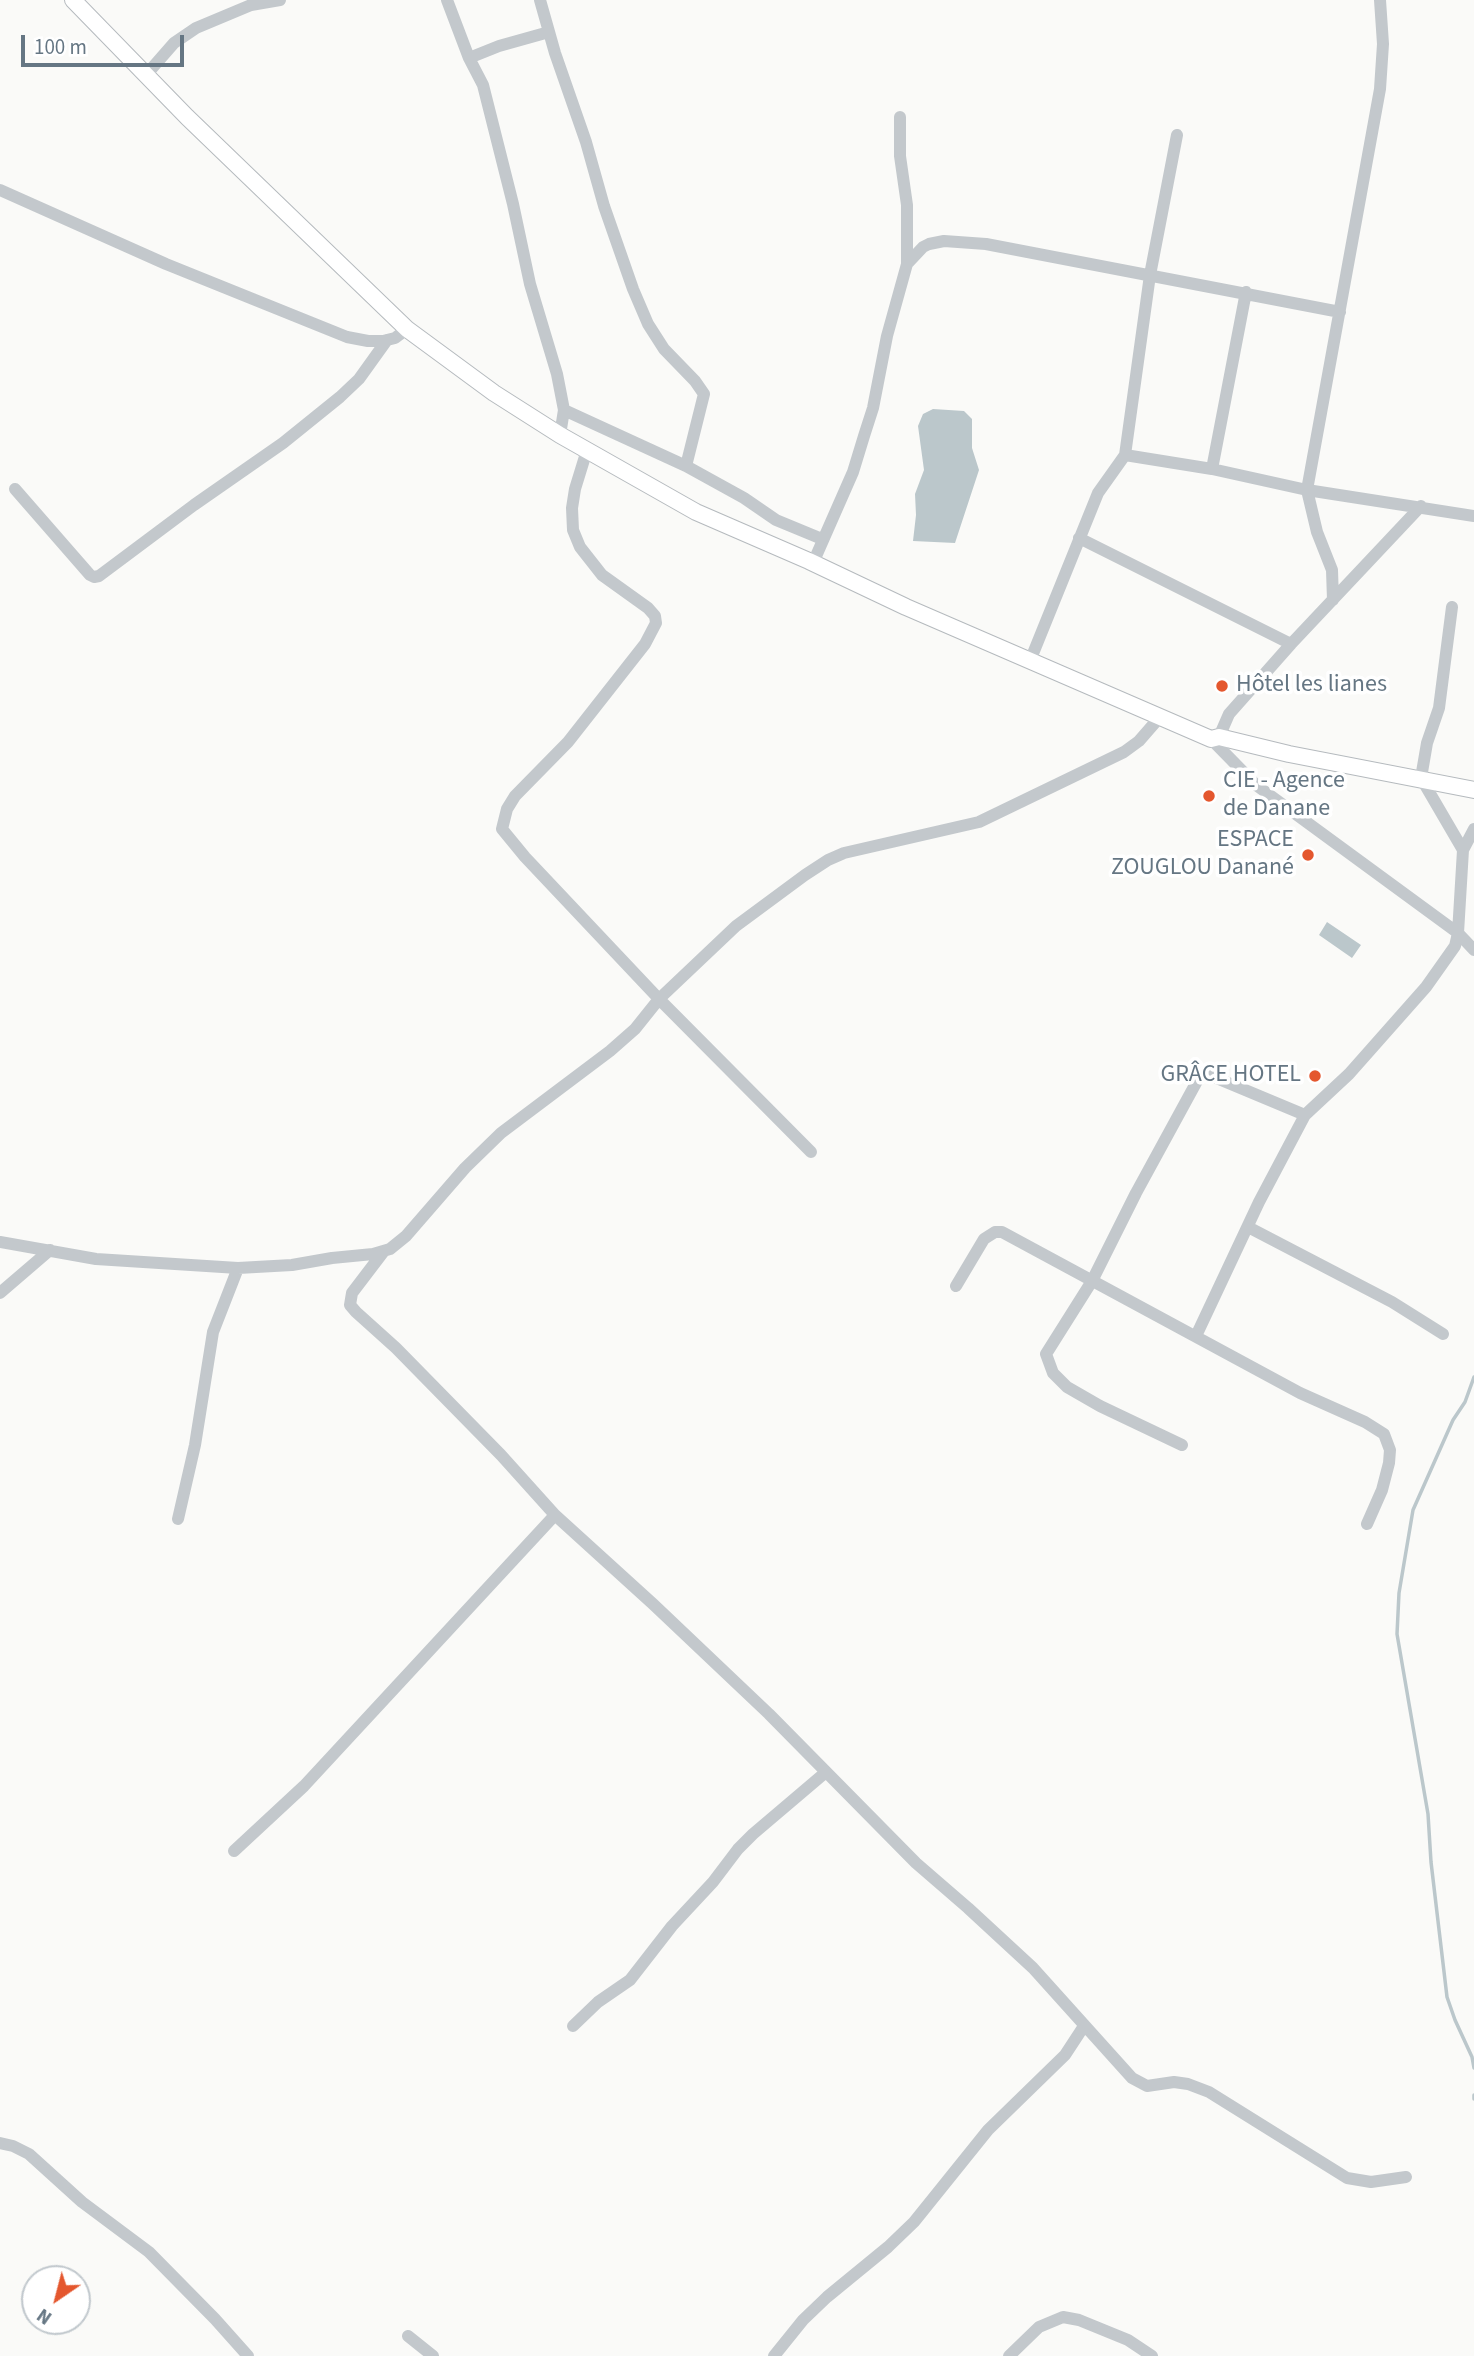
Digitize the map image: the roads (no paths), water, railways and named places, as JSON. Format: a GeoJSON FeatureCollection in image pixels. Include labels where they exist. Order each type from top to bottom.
{"type":"FeatureCollection","features":[{"type":"Feature","properties":{"kind":"main road"},"geometry":{"type":"LineString","coordinates":[[73,0],[146,75],[407,329],[494,393],[560,435],[696,512],[1159,718],[1215,738],[1474,789]]}},
{"type":"Feature","properties":{"kind":"street"},"geometry":{"type":"LineString","coordinates":[[146,75],[174,43],[197,28],[251,5],[281,0]]}},
{"type":"Feature","properties":{"kind":"street"},"geometry":{"type":"LineString","coordinates":[[447,0],[469,58],[483,85],[530,284],[557,374],[564,410],[560,435]]}},
{"type":"Feature","properties":{"kind":"street"},"geometry":{"type":"LineString","coordinates":[[540,0],[604,206],[648,324],[664,349],[704,394],[686,466]]}},
{"type":"Feature","properties":{"kind":"street"},"geometry":{"type":"LineString","coordinates":[[1333,600],[1332,570],[1317,532],[1307,490],[1380,89],[1383,44],[1380,0]]}},
{"type":"Feature","properties":{"kind":"street"},"geometry":{"type":"LineString","coordinates":[[469,58],[549,32]]}},
{"type":"Feature","properties":{"kind":"street"},"geometry":{"type":"LineString","coordinates":[[813,563],[853,472],[873,408],[887,336],[907,264],[907,205],[900,156],[900,117]]}},
{"type":"Feature","properties":{"kind":"street"},"geometry":{"type":"LineString","coordinates":[[1030,661],[1102,486],[1125,455],[1150,275],[1177,135]]}},
{"type":"Feature","properties":{"kind":"street"},"geometry":{"type":"LineString","coordinates":[[0,190],[166,264],[347,337],[368,341],[387,340]]}},
{"type":"Feature","properties":{"kind":"street"},"geometry":{"type":"LineString","coordinates":[[907,264],[929,244],[986,244],[1340,312]]}},
{"type":"Feature","properties":{"kind":"street"},"geometry":{"type":"LineString","coordinates":[[1212,469],[1246,292]]}},
{"type":"Feature","properties":{"kind":"street"},"geometry":{"type":"LineString","coordinates":[[15,489],[90,575],[99,576],[283,443],[359,379],[387,340],[407,329]]}},
{"type":"Feature","properties":{"kind":"street"},"geometry":{"type":"LineString","coordinates":[[564,410],[686,466],[744,498],[776,520],[822,539]]}},
{"type":"Feature","properties":{"kind":"street"},"geometry":{"type":"LineString","coordinates":[[587,450],[575,489],[573,530],[580,547],[603,575],[655,616],[655,629],[568,742],[515,796],[507,809],[502,829],[508,839],[659,999],[811,1152]]}},
{"type":"Feature","properties":{"kind":"street"},"geometry":{"type":"LineString","coordinates":[[1125,455],[1212,469],[1307,490],[1474,516]]}},
{"type":"Feature","properties":{"kind":"street"},"geometry":{"type":"LineString","coordinates":[[1421,506],[1291,644],[1229,714],[1215,738],[1256,785],[1458,933],[1474,950]]}},
{"type":"Feature","properties":{"kind":"street"},"geometry":{"type":"LineString","coordinates":[[1079,538],[1291,644]]}},
{"type":"Feature","properties":{"kind":"street"},"geometry":{"type":"LineString","coordinates":[[1452,607],[1439,708],[1427,743],[1421,778],[1463,850]]}},
{"type":"Feature","properties":{"kind":"street"},"geometry":{"type":"LineString","coordinates":[[1159,718],[1139,741],[1124,752],[979,822],[859,849],[828,860],[736,926],[659,999],[618,1044],[502,1133],[466,1168],[406,1236],[384,1251],[352,1293],[350,1304],[502,1455],[555,1515],[769,1714],[916,1863],[1033,1968],[1132,2078],[1141,2084],[1174,2082],[1209,2092],[1347,2178],[1371,2182],[1406,2177]]}},
{"type":"Feature","properties":{"kind":"street"},"geometry":{"type":"LineString","coordinates":[[1196,1336],[1268,1184],[1305,1115],[1349,1074],[1426,987],[1450,955],[1458,933],[1463,850],[1474,829]]}},
{"type":"Feature","properties":{"kind":"street"},"geometry":{"type":"LineString","coordinates":[[1182,1445],[1100,1406],[1067,1387],[1053,1373],[1046,1354],[1091,1281],[1202,1072],[1305,1115]]}},
{"type":"Feature","properties":{"kind":"street"},"geometry":{"type":"LineString","coordinates":[[1248,1227],[1392,1303],[1443,1334]]}},
{"type":"Feature","properties":{"kind":"street"},"geometry":{"type":"LineString","coordinates":[[956,1286],[984,1239],[995,1232],[1002,1232],[1300,1393],[1365,1422],[1384,1434],[1391,1450],[1382,1490],[1367,1524]]}},
{"type":"Feature","properties":{"kind":"street"},"geometry":{"type":"LineString","coordinates":[[0,1242],[96,1259],[239,1268],[292,1265],[384,1251]]}},
{"type":"Feature","properties":{"kind":"street"},"geometry":{"type":"LineString","coordinates":[[0,1293],[50,1250]]}},
{"type":"Feature","properties":{"kind":"street"},"geometry":{"type":"LineString","coordinates":[[178,1519],[195,1446],[213,1332],[239,1268]]}},
{"type":"Feature","properties":{"kind":"street"},"geometry":{"type":"LineString","coordinates":[[234,1851],[304,1786],[555,1515]]}},
{"type":"Feature","properties":{"kind":"street"},"geometry":{"type":"LineString","coordinates":[[573,2026],[598,2002],[630,1980],[672,1926],[746,1842],[826,1772]]}},
{"type":"Feature","properties":{"kind":"street"},"geometry":{"type":"LineString","coordinates":[[774,2356],[803,2320],[827,2297],[888,2248],[914,2222],[988,2130],[1065,2055],[1084,2026]]}},
{"type":"Feature","properties":{"kind":"street"},"geometry":{"type":"LineString","coordinates":[[0,2143],[29,2154],[82,2202],[149,2252],[248,2356]]}},
{"type":"Feature","properties":{"kind":"street"},"geometry":{"type":"LineString","coordinates":[[1009,2356],[1039,2327],[1063,2317],[1079,2320],[1128,2340],[1152,2356]]}},
{"type":"Feature","properties":{"kind":"street"},"geometry":{"type":"LineString","coordinates":[[408,2336],[433,2356]]}},
{"type":"Feature","properties":{"kind":"waterway"},"geometry":{"type":"LineString","coordinates":[[1474,1377],[1465,1402],[1453,1420],[1413,1510],[1399,1593],[1397,1634],[1428,1814],[1447,1997],[1474,2068]]}},
{"type":"Feature","properties":{"kind":"place","name":"Hôtel les lianes"},"geometry":{"type":"Point","coordinates":[1222,686]}},
{"type":"Feature","properties":{"kind":"place","name":"CIE - Agence de Danane"},"geometry":{"type":"Point","coordinates":[1209,796]}},
{"type":"Feature","properties":{"kind":"place","name":"ESPACE ZOUGLOU Danané"},"geometry":{"type":"Point","coordinates":[1308,855]}},
{"type":"Feature","properties":{"kind":"place","name":"GRÂCE HOTEL"},"geometry":{"type":"Point","coordinates":[1315,1076]}}]}
